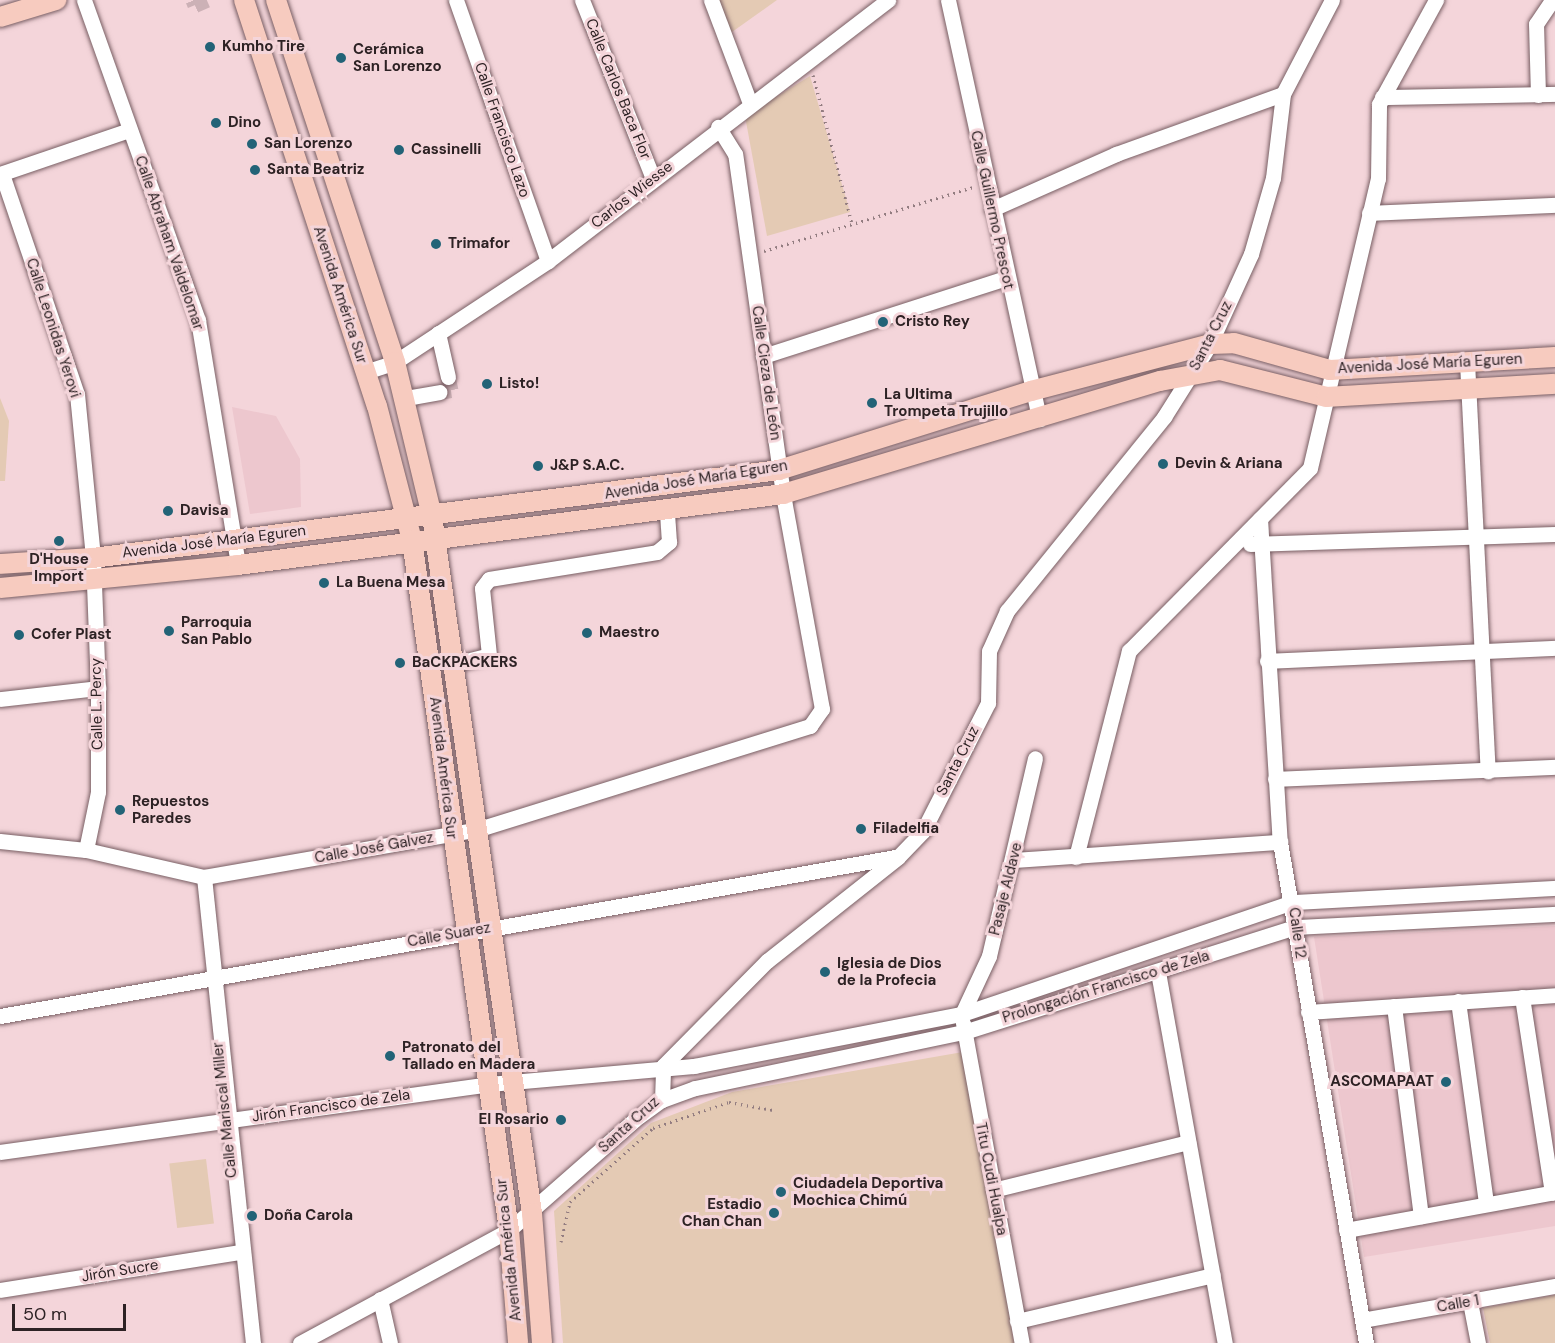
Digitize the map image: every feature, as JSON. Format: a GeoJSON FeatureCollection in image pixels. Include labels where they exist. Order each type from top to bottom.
{"type":"FeatureCollection","features":[{"type":"Feature","properties":{"kind":"main road"},"geometry":{"type":"LineString","coordinates":[[0,17],[56,0]]}},
{"type":"Feature","properties":{"kind":"main road","name":"Avenida América Sur"},"geometry":{"type":"LineString","coordinates":[[244,0],[364,372],[412,540],[451,835],[509,1230],[518,1343]]}},
{"type":"Feature","properties":{"kind":"main road","name":"Avenida América Sur"},"geometry":{"type":"LineString","coordinates":[[276,0],[406,398],[432,516],[479,829],[532,1213],[543,1343]]}},
{"type":"Feature","properties":{"kind":"main road","name":"Avenida José María Eguren"},"geometry":{"type":"LineString","coordinates":[[0,564],[93,558],[779,470],[1031,391],[1210,344],[1234,343],[1330,370],[1555,357]]}},
{"type":"Feature","properties":{"kind":"main road","name":"Avenida José María Eguren"},"geometry":{"type":"LineString","coordinates":[[0,588],[238,565],[412,540],[638,514],[783,494],[1192,375],[1220,370],[1327,397],[1555,384]]}},
{"type":"Feature","properties":{"kind":"main road"},"geometry":{"type":"LineString","coordinates":[[634,490],[638,514]]}},
{"type":"Feature","properties":{"kind":"main road"},"geometry":{"type":"LineString","coordinates":[[146,551],[148,575]]}},
{"type":"Feature","properties":{"kind":"main road"},"geometry":{"type":"LineString","coordinates":[[428,652],[453,656]]}},
{"type":"Feature","properties":{"kind":"street","name":"Calle Abraham Valdelomar"},"geometry":{"type":"LineString","coordinates":[[84,0],[198,320],[238,565]]}},
{"type":"Feature","properties":{"kind":"street","name":"Calle Francisco Lazo"},"geometry":{"type":"LineString","coordinates":[[456,0],[548,261]]}},
{"type":"Feature","properties":{"kind":"street","name":"Calle Carlos Baca Flor"},"geometry":{"type":"LineString","coordinates":[[582,0],[653,178]]}},
{"type":"Feature","properties":{"kind":"street"},"geometry":{"type":"LineString","coordinates":[[711,0],[750,103]]}},
{"type":"Feature","properties":{"kind":"street","name":"Carlos Wiesse"},"geometry":{"type":"LineString","coordinates":[[364,372],[395,362],[548,261],[718,127],[888,0]]}},
{"type":"Feature","properties":{"kind":"street","name":"Calle Guillermo Prescot"},"geometry":{"type":"LineString","coordinates":[[948,0],[1006,278],[1039,419]]}},
{"type":"Feature","properties":{"kind":"street","name":"Santa Cruz"},"geometry":{"type":"LineString","coordinates":[[300,1343],[509,1230],[532,1213],[662,1100],[663,1066],[767,961],[898,856],[923,831],[988,703],[989,651],[1008,611],[1192,375],[1210,344],[1251,254],[1274,178],[1283,94],[1332,0]]}},
{"type":"Feature","properties":{"kind":"street"},"geometry":{"type":"LineString","coordinates":[[1076,857],[1128,651],[1232,545],[1308,472],[1327,397],[1330,370],[1382,156],[1377,118],[1382,97],[1436,0]]}},
{"type":"Feature","properties":{"kind":"street"},"geometry":{"type":"LineString","coordinates":[[1538,95],[1536,24],[1552,0]]}},
{"type":"Feature","properties":{"kind":"street"},"geometry":{"type":"LineString","coordinates":[[992,209],[1116,154],[1283,94]]}},
{"type":"Feature","properties":{"kind":"street"},"geometry":{"type":"LineString","coordinates":[[1382,97],[1555,94]]}},
{"type":"Feature","properties":{"kind":"street","name":"Calle Cieza de León"},"geometry":{"type":"LineString","coordinates":[[718,127],[735,154],[779,470],[822,709],[810,726]]}},
{"type":"Feature","properties":{"kind":"street"},"geometry":{"type":"LineString","coordinates":[[1,174],[129,129]]}},
{"type":"Feature","properties":{"kind":"street","name":"Calle Leonidas Yerovi"},"geometry":{"type":"LineString","coordinates":[[1,174],[77,394],[93,558]]}},
{"type":"Feature","properties":{"kind":"street"},"geometry":{"type":"LineString","coordinates":[[1369,213],[1555,205]]}},
{"type":"Feature","properties":{"kind":"street"},"geometry":{"type":"LineString","coordinates":[[763,356],[1006,278]]}},
{"type":"Feature","properties":{"kind":"street"},"geometry":{"type":"LineString","coordinates":[[438,333],[448,377]]}},
{"type":"Feature","properties":{"kind":"street"},"geometry":{"type":"LineString","coordinates":[[1467,362],[1488,771]]}},
{"type":"Feature","properties":{"kind":"street"},"geometry":{"type":"LineString","coordinates":[[406,398],[439,392]]}},
{"type":"Feature","properties":{"kind":"street"},"geometry":{"type":"LineString","coordinates":[[453,656],[489,655],[482,588],[489,579],[657,552],[669,542],[668,510]]}},
{"type":"Feature","properties":{"kind":"street","name":"Calle 12"},"geometry":{"type":"LineString","coordinates":[[1260,519],[1280,842],[1293,902],[1308,1012],[1366,1343]]}},
{"type":"Feature","properties":{"kind":"street"},"geometry":{"type":"LineString","coordinates":[[1232,545],[1555,534]]}},
{"type":"Feature","properties":{"kind":"street","name":"Calle L. Percy"},"geometry":{"type":"LineString","coordinates":[[86,850],[98,792],[98,688],[93,558]]}},
{"type":"Feature","properties":{"kind":"street"},"geometry":{"type":"LineString","coordinates":[[1267,661],[1555,648]]}},
{"type":"Feature","properties":{"kind":"street"},"geometry":{"type":"LineString","coordinates":[[0,699],[98,688]]}},
{"type":"Feature","properties":{"kind":"street","name":"Calle José Galvez"},"geometry":{"type":"LineString","coordinates":[[0,841],[86,850],[204,877],[479,829],[810,726]]}},
{"type":"Feature","properties":{"kind":"street","name":"Pasaje Aldave"},"geometry":{"type":"LineString","coordinates":[[962,1014],[989,956],[1014,860],[1035,758]]}},
{"type":"Feature","properties":{"kind":"street"},"geometry":{"type":"LineString","coordinates":[[1275,779],[1555,767]]}},
{"type":"Feature","properties":{"kind":"street"},"geometry":{"type":"LineString","coordinates":[[1014,860],[1280,842]]}},
{"type":"Feature","properties":{"kind":"street","name":"Calle Suarez"},"geometry":{"type":"LineString","coordinates":[[0,1016],[898,856]]}},
{"type":"Feature","properties":{"kind":"street","name":"Calle Mariscal Miller"},"geometry":{"type":"LineString","coordinates":[[204,877],[211,978],[253,1343]]}},
{"type":"Feature","properties":{"kind":"street","name":"Prolongación Francisco de Zela"},"geometry":{"type":"LineString","coordinates":[[663,1066],[694,1066],[962,1014],[1293,902],[1555,888]]}},
{"type":"Feature","properties":{"kind":"street","name":"Prolongación Francisco de Zela"},"geometry":{"type":"LineString","coordinates":[[662,1100],[695,1088],[964,1032],[1296,927],[1555,914]]}},
{"type":"Feature","properties":{"kind":"street"},"geometry":{"type":"LineString","coordinates":[[1158,972],[1225,1343]]}},
{"type":"Feature","properties":{"kind":"street"},"geometry":{"type":"LineString","coordinates":[[1308,1012],[1555,995]]}},
{"type":"Feature","properties":{"kind":"street"},"geometry":{"type":"LineString","coordinates":[[1346,1230],[1554,1193],[1522,997]]}},
{"type":"Feature","properties":{"kind":"street"},"geometry":{"type":"LineString","coordinates":[[1458,1001],[1486,1204]]}},
{"type":"Feature","properties":{"kind":"street"},"geometry":{"type":"LineString","coordinates":[[1394,1006],[1421,1216]]}},
{"type":"Feature","properties":{"kind":"street","name":"Titu Cudi Hualpa"},"geometry":{"type":"LineString","coordinates":[[962,1014],[1022,1343]]}},
{"type":"Feature","properties":{"kind":"street","name":"Jirón Francisco de Zela"},"geometry":{"type":"LineString","coordinates":[[0,1152],[488,1084],[663,1066]]}},
{"type":"Feature","properties":{"kind":"street"},"geometry":{"type":"LineString","coordinates":[[993,1190],[1188,1142]]}},
{"type":"Feature","properties":{"kind":"street","name":"Jirón Sucre"},"geometry":{"type":"LineString","coordinates":[[0,1290],[241,1252]]}},
{"type":"Feature","properties":{"kind":"street"},"geometry":{"type":"LineString","coordinates":[[1017,1321],[1213,1275]]}},
{"type":"Feature","properties":{"kind":"street","name":"Calle 1"},"geometry":{"type":"LineString","coordinates":[[1362,1320],[1555,1286]]}},
{"type":"Feature","properties":{"kind":"street"},"geometry":{"type":"LineString","coordinates":[[380,1299],[390,1343]]}},
{"type":"Feature","properties":{"kind":"street"},"geometry":{"type":"LineString","coordinates":[[1470,1302],[1478,1343]]}},
{"type":"Feature","properties":{"kind":"path"},"geometry":{"type":"LineString","coordinates":[[809,59],[852,224]]}},
{"type":"Feature","properties":{"kind":"path"},"geometry":{"type":"LineString","coordinates":[[749,255],[986,183]]}},
{"type":"Feature","properties":{"kind":"path"},"geometry":{"type":"LineString","coordinates":[[561,1242],[570,1202],[652,1128],[729,1102],[773,1110]]}},
{"type":"Feature","properties":{"kind":"shaded area"},"geometry":{"type":"Polygon","coordinates":[[[714,0],[777,0],[725,37],[714,0]]]}},
{"type":"Feature","properties":{"kind":"shaded area"},"geometry":{"type":"Polygon","coordinates":[[[810,76],[850,212],[767,236],[745,116],[810,76]]]}},
{"type":"Feature","properties":{"kind":"shaded area"},"geometry":{"type":"Polygon","coordinates":[[[0,398],[9,421],[5,481],[0,481],[0,398]]]}},
{"type":"Feature","properties":{"kind":"shaded area"},"geometry":{"type":"Polygon","coordinates":[[[232,407],[276,416],[300,459],[301,507],[250,514],[232,407]]]}},
{"type":"Feature","properties":{"kind":"shaded area","name":"ASCOMAPAAT"},"geometry":{"type":"Polygon","coordinates":[[[1555,926],[1555,1226],[1364,1257],[1314,937],[1555,926]]]}},
{"type":"Feature","properties":{"kind":"shaded area","name":"Ciudadela Deportiva Mochica Chimú"},"geometry":{"type":"Polygon","coordinates":[[[963,1052],[1014,1343],[563,1343],[554,1211],[651,1123],[732,1092],[963,1052]]]}},
{"type":"Feature","properties":{"kind":"shaded area"},"geometry":{"type":"Polygon","coordinates":[[[206,1159],[214,1224],[177,1228],[169,1164],[206,1159]]]}},
{"type":"Feature","properties":{"kind":"shaded area"},"geometry":{"type":"Polygon","coordinates":[[[1555,1295],[1555,1343],[1490,1343],[1483,1308],[1555,1295]]]}},
{"type":"Feature","properties":{"kind":"tunnel"},"geometry":{"type":"LineString","coordinates":[[193,0],[195,5],[207,0]]}},
{"type":"Feature","properties":{"kind":"tunnel"},"geometry":{"type":"LineString","coordinates":[[439,392],[451,390],[448,377]]}},
{"type":"Feature","properties":{"kind":"place","name":"Kumho Tire"},"geometry":{"type":"Point","coordinates":[210,47]}},
{"type":"Feature","properties":{"kind":"place","name":"Cerámica San Lorenzo"},"geometry":{"type":"Point","coordinates":[341,58]}},
{"type":"Feature","properties":{"kind":"place","name":"Dino"},"geometry":{"type":"Point","coordinates":[216,123]}},
{"type":"Feature","properties":{"kind":"place","name":"San Lorenzo"},"geometry":{"type":"Point","coordinates":[252,144]}},
{"type":"Feature","properties":{"kind":"place","name":"Cassinelli"},"geometry":{"type":"Point","coordinates":[399,150]}},
{"type":"Feature","properties":{"kind":"place","name":"Santa Beatriz"},"geometry":{"type":"Point","coordinates":[255,170]}},
{"type":"Feature","properties":{"kind":"place","name":"Trimafor"},"geometry":{"type":"Point","coordinates":[436,244]}},
{"type":"Feature","properties":{"kind":"place","name":"Cristo Rey"},"geometry":{"type":"Point","coordinates":[883,322]}},
{"type":"Feature","properties":{"kind":"place","name":"Listo!"},"geometry":{"type":"Point","coordinates":[487,384]}},
{"type":"Feature","properties":{"kind":"place","name":"La Ultima Trompeta Trujillo"},"geometry":{"type":"Point","coordinates":[872,403]}},
{"type":"Feature","properties":{"kind":"place","name":"Devin & Ariana"},"geometry":{"type":"Point","coordinates":[1163,464]}},
{"type":"Feature","properties":{"kind":"place","name":"J&P S.A.C."},"geometry":{"type":"Point","coordinates":[538,466]}},
{"type":"Feature","properties":{"kind":"place","name":"Davisa"},"geometry":{"type":"Point","coordinates":[168,511]}},
{"type":"Feature","properties":{"kind":"place","name":"D'House Import"},"geometry":{"type":"Point","coordinates":[59,541]}},
{"type":"Feature","properties":{"kind":"place","name":"La Buena Mesa"},"geometry":{"type":"Point","coordinates":[324,583]}},
{"type":"Feature","properties":{"kind":"place","name":"Parroquia San Pablo"},"geometry":{"type":"Point","coordinates":[169,631]}},
{"type":"Feature","properties":{"kind":"place","name":"Maestro"},"geometry":{"type":"Point","coordinates":[587,633]}},
{"type":"Feature","properties":{"kind":"place","name":"Cofer Plast"},"geometry":{"type":"Point","coordinates":[19,635]}},
{"type":"Feature","properties":{"kind":"place","name":"BaCKPACKERS"},"geometry":{"type":"Point","coordinates":[400,663]}},
{"type":"Feature","properties":{"kind":"place","name":"Repuestos Paredes"},"geometry":{"type":"Point","coordinates":[120,810]}},
{"type":"Feature","properties":{"kind":"place","name":"Filadelfia"},"geometry":{"type":"Point","coordinates":[861,829]}},
{"type":"Feature","properties":{"kind":"place","name":"Iglesia de Dios de la Profecia"},"geometry":{"type":"Point","coordinates":[825,972]}},
{"type":"Feature","properties":{"kind":"place","name":"Patronato del Tallado en Madera"},"geometry":{"type":"Point","coordinates":[390,1056]}},
{"type":"Feature","properties":{"kind":"place","name":"ASCOMAPAAT"},"geometry":{"type":"Point","coordinates":[1446,1082]}},
{"type":"Feature","properties":{"kind":"place","name":"El Rosario"},"geometry":{"type":"Point","coordinates":[561,1120]}},
{"type":"Feature","properties":{"kind":"place","name":"Ciudadela Deportiva Mochica Chimú"},"geometry":{"type":"Point","coordinates":[781,1192]}},
{"type":"Feature","properties":{"kind":"place","name":"Estadio Chan Chan"},"geometry":{"type":"Point","coordinates":[774,1213]}},
{"type":"Feature","properties":{"kind":"place","name":"Doña Carola"},"geometry":{"type":"Point","coordinates":[252,1216]}}]}
